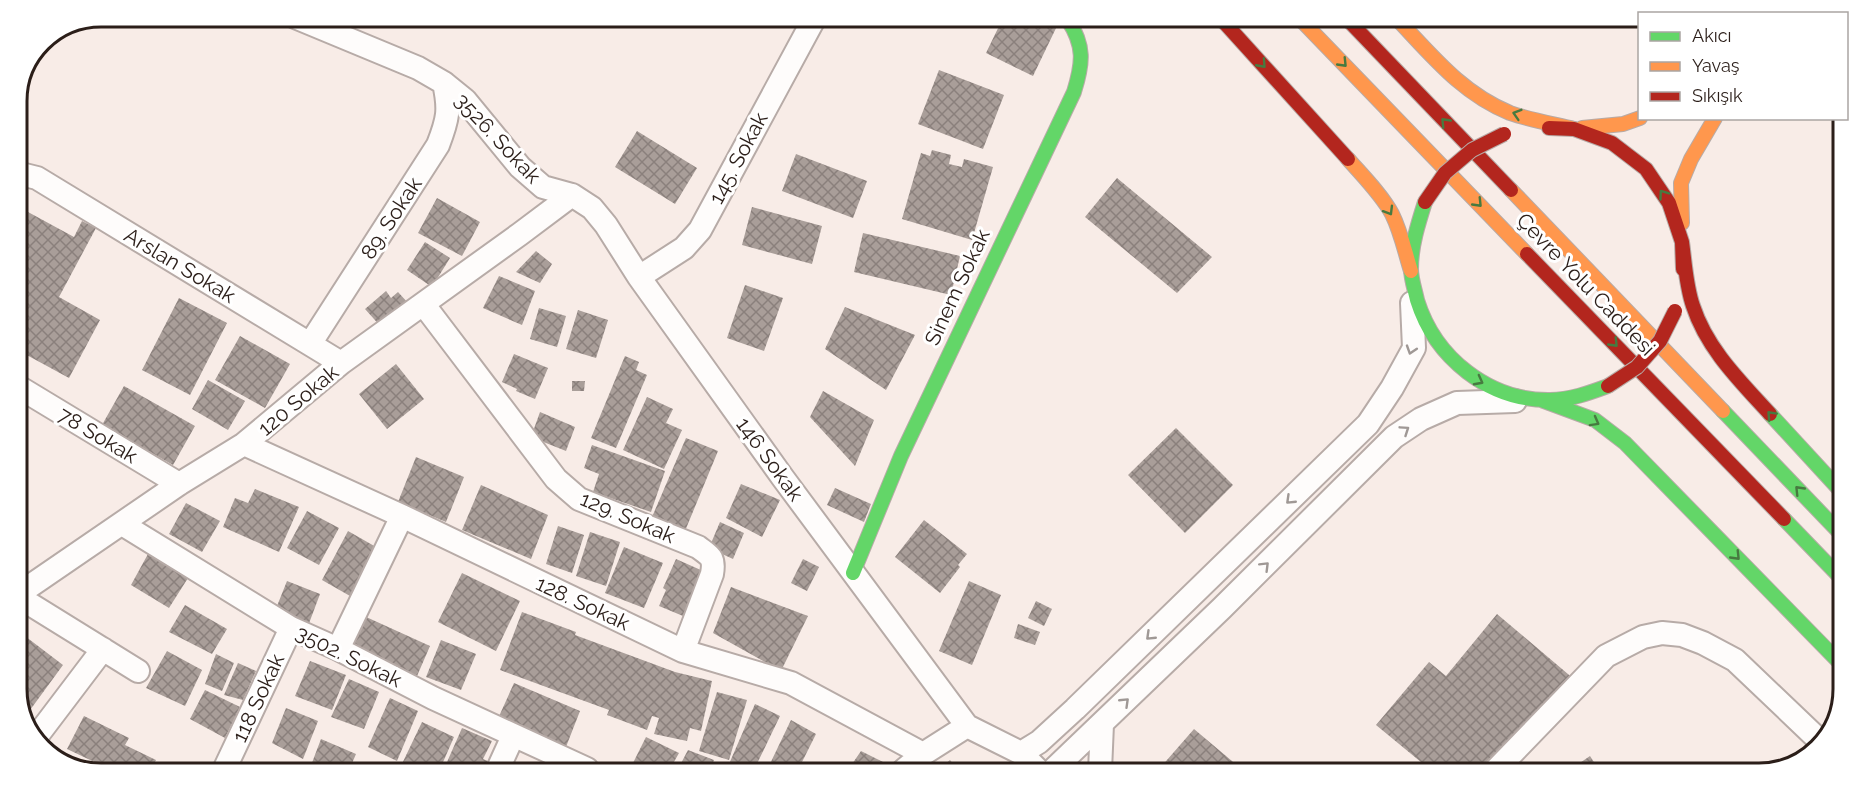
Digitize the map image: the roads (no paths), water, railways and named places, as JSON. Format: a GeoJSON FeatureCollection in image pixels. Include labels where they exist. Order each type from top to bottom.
{"type":"FeatureCollection","features":[{"type":"Feature","properties":{"kind":"main road","name":"Sinem Sokak"},"geometry":{"type":"LineString","coordinates":[[853,573],[906,445],[1074,92],[1080,72],[1082,51],[1073,27]]}},
{"type":"Feature","properties":{"kind":"main road"},"geometry":{"type":"LineString","coordinates":[[1228,27],[1365,178],[1391,212],[1411,271],[1419,310],[1438,346],[1467,374],[1502,393],[1541,400],[1595,420],[1625,443],[1833,656]]}},
{"type":"Feature","properties":{"kind":"main road","name":"Çevre Yolu Caddesi"},"geometry":{"type":"LineString","coordinates":[[1308,27],[1656,387],[1833,579]]}},
{"type":"Feature","properties":{"kind":"main road","name":"Çevre Yolu Caddesi"},"geometry":{"type":"LineString","coordinates":[[1355,27],[1833,525]]}},
{"type":"Feature","properties":{"kind":"main road"},"geometry":{"type":"LineString","coordinates":[[1405,27],[1454,79],[1481,98],[1511,113],[1574,129],[1612,143],[1646,169],[1670,202],[1682,242],[1692,304],[1705,335],[1729,369],[1833,482]]}},
{"type":"Feature","properties":{"kind":"main road"},"geometry":{"type":"LineString","coordinates":[[1411,271],[1414,236],[1425,202],[1445,173],[1472,150],[1515,132],[1538,127],[1574,129],[1623,124],[1638,119]]}},
{"type":"Feature","properties":{"kind":"main road"},"geometry":{"type":"LineString","coordinates":[[1541,400],[1575,398],[1608,386],[1637,367],[1660,341],[1675,310],[1683,277],[1681,183],[1691,159],[1714,120]]}},
{"type":"Feature","properties":{"kind":"street","name":"3526. Sokak"},"geometry":{"type":"LineString","coordinates":[[319,27],[418,68],[444,83],[465,100],[520,167],[543,187],[572,195]]}},
{"type":"Feature","properties":{"kind":"street","name":"145. Sokak"},"geometry":{"type":"LineString","coordinates":[[639,277],[684,248],[700,230],[810,27]]}},
{"type":"Feature","properties":{"kind":"street","name":"89. Sokak"},"geometry":{"type":"LineString","coordinates":[[310,344],[438,144],[447,121],[448,103],[444,83]]}},
{"type":"Feature","properties":{"kind":"street","name":"Arslan Sokak"},"geometry":{"type":"LineString","coordinates":[[27,176],[37,178],[341,363]]}},
{"type":"Feature","properties":{"kind":"street","name":"146 Sokak"},"geometry":{"type":"LineString","coordinates":[[572,195],[592,208],[606,225],[639,277],[853,573],[967,726]]}},
{"type":"Feature","properties":{"kind":"street","name":"120 Sokak"},"geometry":{"type":"LineString","coordinates":[[27,589],[179,484],[244,444],[341,363],[424,305],[572,195]]}},
{"type":"Feature","properties":{"kind":"street"},"geometry":{"type":"LineString","coordinates":[[1021,753],[1039,742],[1075,709],[1368,424],[1392,388],[1414,348],[1411,271]]}},
{"type":"Feature","properties":{"kind":"street","name":"129. Sokak"},"geometry":{"type":"LineString","coordinates":[[424,305],[556,479],[579,498],[698,547],[710,555],[714,563],[712,574],[683,651]]}},
{"type":"Feature","properties":{"kind":"street","name":"78 Sokak"},"geometry":{"type":"LineString","coordinates":[[27,392],[179,484]]}},
{"type":"Feature","properties":{"kind":"street"},"geometry":{"type":"LineString","coordinates":[[1061,763],[1394,437],[1421,419],[1456,403],[1541,400]]}},
{"type":"Feature","properties":{"kind":"street","name":"128. Sokak"},"geometry":{"type":"LineString","coordinates":[[244,444],[402,516],[683,651],[791,683],[923,754]]}},
{"type":"Feature","properties":{"kind":"street"},"geometry":{"type":"LineString","coordinates":[[338,649],[402,516]]}},
{"type":"Feature","properties":{"kind":"street","name":"3502. Sokak"},"geometry":{"type":"LineString","coordinates":[[122,524],[291,628],[338,649],[433,698],[574,763]]}},
{"type":"Feature","properties":{"kind":"street"},"geometry":{"type":"LineString","coordinates":[[27,602],[138,671]]}},
{"type":"Feature","properties":{"kind":"street","name":"118 Sokak"},"geometry":{"type":"LineString","coordinates":[[227,763],[291,628]]}},
{"type":"Feature","properties":{"kind":"street"},"geometry":{"type":"LineString","coordinates":[[1502,763],[1606,656],[1643,637],[1662,633],[1682,635],[1735,660],[1816,737]]}},
{"type":"Feature","properties":{"kind":"street"},"geometry":{"type":"LineString","coordinates":[[40,732],[103,649]]}},
{"type":"Feature","properties":{"kind":"street"},"geometry":{"type":"LineString","coordinates":[[1100,763],[1102,724]]}},
{"type":"Feature","properties":{"kind":"street"},"geometry":{"type":"LineString","coordinates":[[912,763],[967,726],[1021,753],[1032,763]]}},
{"type":"Feature","properties":{"kind":"street"},"geometry":{"type":"LineString","coordinates":[[501,763],[513,736]]}}]}
